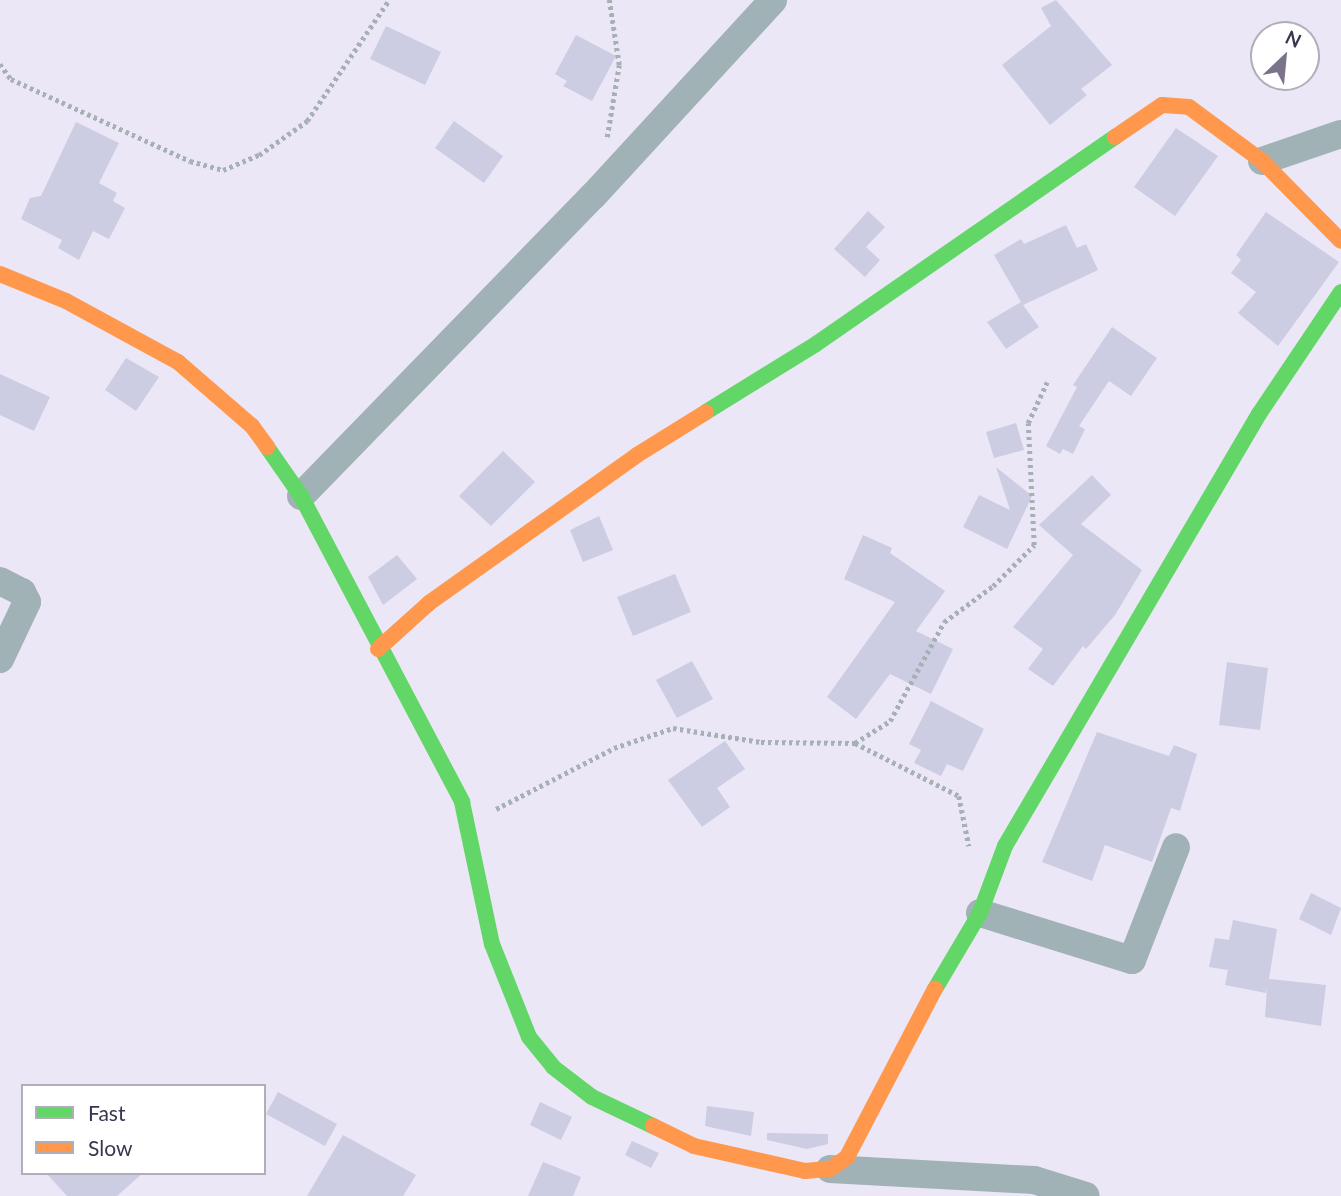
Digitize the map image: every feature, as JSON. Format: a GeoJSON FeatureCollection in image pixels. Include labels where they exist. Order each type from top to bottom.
{"type":"FeatureCollection","features":[{"type":"Feature","properties":{"kind":"street"},"geometry":{"type":"LineString","coordinates":[[301,496],[593,196],[774,0]]}},
{"type":"Feature","properties":{"kind":"street"},"geometry":{"type":"LineString","coordinates":[[378,649],[429,603],[637,455],[816,344],[1162,104],[1189,107],[1262,160],[1341,241]]}},
{"type":"Feature","properties":{"kind":"street"},"geometry":{"type":"LineString","coordinates":[[1262,160],[1341,134]]}},
{"type":"Feature","properties":{"kind":"street"},"geometry":{"type":"LineString","coordinates":[[0,274],[66,301],[178,362],[252,426],[301,496],[378,649],[462,802],[492,944],[530,1037],[553,1067],[592,1097],[694,1146],[804,1171],[830,1169],[1034,1180],[1086,1196]]}},
{"type":"Feature","properties":{"kind":"street"},"geometry":{"type":"LineString","coordinates":[[830,1169],[847,1157],[913,1026],[979,913],[1005,846],[1259,414],[1341,292]]}},
{"type":"Feature","properties":{"kind":"street"},"geometry":{"type":"LineString","coordinates":[[0,581],[22,592],[27,602],[0,659]]}},
{"type":"Feature","properties":{"kind":"street"},"geometry":{"type":"LineString","coordinates":[[979,913],[1132,960],[1176,847]]}},
{"type":"Feature","properties":{"kind":"path"},"geometry":{"type":"LineString","coordinates":[[0,64],[11,79],[190,161],[223,170],[259,155],[307,121],[389,0]]}},
{"type":"Feature","properties":{"kind":"path"},"geometry":{"type":"LineString","coordinates":[[607,141],[619,65],[609,0]]}},
{"type":"Feature","properties":{"kind":"path"},"geometry":{"type":"LineString","coordinates":[[855,743],[890,721],[944,622],[993,586],[1034,545],[1028,423],[1047,382]]}},
{"type":"Feature","properties":{"kind":"path"},"geometry":{"type":"LineString","coordinates":[[467,824],[614,748],[673,729],[761,742],[855,743],[959,796],[970,853]]}},
{"type":"Feature","properties":{"kind":"building"},"geometry":{"type":"Polygon","coordinates":[[[1056,0],[1112,65],[1081,89],[1087,95],[1050,125],[1002,65],[1051,26],[1041,8],[1056,0]]]}},
{"type":"Feature","properties":{"kind":"building"},"geometry":{"type":"Polygon","coordinates":[[[386,26],[441,52],[425,85],[370,59],[386,26]]]}},
{"type":"Feature","properties":{"kind":"building"},"geometry":{"type":"Polygon","coordinates":[[[576,35],[616,56],[592,101],[563,86],[567,81],[555,74],[576,35]]]}},
{"type":"Feature","properties":{"kind":"building"},"geometry":{"type":"Polygon","coordinates":[[[454,121],[503,156],[484,183],[435,148],[454,121]]]}},
{"type":"Feature","properties":{"kind":"building"},"geometry":{"type":"Polygon","coordinates":[[[76,122],[119,143],[99,183],[117,193],[113,201],[125,208],[109,239],[93,231],[79,260],[58,248],[62,240],[21,219],[30,198],[41,196],[76,122]]]}},
{"type":"Feature","properties":{"kind":"building"},"geometry":{"type":"Polygon","coordinates":[[[1176,128],[1218,156],[1175,216],[1134,187],[1176,128]]]}},
{"type":"Feature","properties":{"kind":"building"},"geometry":{"type":"Polygon","coordinates":[[[868,211],[885,227],[866,247],[880,260],[865,277],[834,249],[868,211]]]}},
{"type":"Feature","properties":{"kind":"building"},"geometry":{"type":"Polygon","coordinates":[[[1266,212],[1339,262],[1278,346],[1238,313],[1256,292],[1231,273],[1241,260],[1236,255],[1266,212]]]}},
{"type":"Feature","properties":{"kind":"building"},"geometry":{"type":"Polygon","coordinates":[[[1066,225],[1077,248],[1086,244],[1098,270],[1023,305],[1039,327],[1006,349],[987,322],[1021,302],[994,255],[1021,239],[1024,244],[1066,225]]]}},
{"type":"Feature","properties":{"kind":"building"},"geometry":{"type":"Polygon","coordinates":[[[1112,327],[1157,358],[1131,396],[1109,381],[1079,426],[1085,429],[1073,454],[1063,449],[1060,454],[1046,446],[1077,387],[1073,385],[1112,327]]]}},
{"type":"Feature","properties":{"kind":"building"},"geometry":{"type":"Polygon","coordinates":[[[126,358],[159,377],[136,411],[105,390],[126,358]]]}},
{"type":"Feature","properties":{"kind":"building"},"geometry":{"type":"Polygon","coordinates":[[[0,374],[50,397],[34,431],[0,415],[0,374]]]}},
{"type":"Feature","properties":{"kind":"building"},"geometry":{"type":"Polygon","coordinates":[[[1016,423],[1024,450],[994,458],[986,432],[1016,423]]]}},
{"type":"Feature","properties":{"kind":"building"},"geometry":{"type":"Polygon","coordinates":[[[503,451],[535,482],[491,526],[459,496],[503,451]]]}},
{"type":"Feature","properties":{"kind":"building"},"geometry":{"type":"Polygon","coordinates":[[[996,467],[1032,496],[1007,549],[963,527],[979,495],[1010,510],[996,467]]]}},
{"type":"Feature","properties":{"kind":"building"},"geometry":{"type":"Polygon","coordinates":[[[1092,475],[1111,495],[1081,524],[1142,570],[1115,615],[1086,649],[1083,646],[1053,686],[1028,669],[1043,649],[1013,627],[1073,555],[1039,525],[1092,475]]]}},
{"type":"Feature","properties":{"kind":"building"},"geometry":{"type":"Polygon","coordinates":[[[599,516],[613,550],[583,562],[570,530],[599,516]]]}},
{"type":"Feature","properties":{"kind":"building"},"geometry":{"type":"Polygon","coordinates":[[[863,535],[892,548],[890,553],[945,591],[916,631],[953,649],[931,694],[890,674],[856,719],[827,697],[895,602],[844,579],[863,535]]]}},
{"type":"Feature","properties":{"kind":"building"},"geometry":{"type":"Polygon","coordinates":[[[397,555],[417,579],[383,605],[368,577],[397,555]]]}},
{"type":"Feature","properties":{"kind":"building"},"geometry":{"type":"Polygon","coordinates":[[[675,574],[691,612],[633,636],[617,597],[675,574]]]}},
{"type":"Feature","properties":{"kind":"building"},"geometry":{"type":"Polygon","coordinates":[[[692,661],[713,699],[677,718],[656,680],[692,661]]]}},
{"type":"Feature","properties":{"kind":"building"},"geometry":{"type":"Polygon","coordinates":[[[1227,662],[1268,668],[1260,730],[1219,725],[1227,662]]]}},
{"type":"Feature","properties":{"kind":"building"},"geometry":{"type":"Polygon","coordinates":[[[931,701],[984,729],[963,771],[947,764],[941,776],[914,763],[921,750],[909,744],[931,701]]]}},
{"type":"Feature","properties":{"kind":"building"},"geometry":{"type":"Polygon","coordinates":[[[1097,732],[1169,756],[1174,745],[1197,754],[1180,811],[1171,808],[1152,862],[1105,845],[1092,881],[1042,862],[1097,732]]]}},
{"type":"Feature","properties":{"kind":"building"},"geometry":{"type":"Polygon","coordinates":[[[725,741],[745,769],[717,788],[730,807],[702,827],[668,780],[725,741]]]}},
{"type":"Feature","properties":{"kind":"building"},"geometry":{"type":"Polygon","coordinates":[[[1311,893],[1341,908],[1331,935],[1299,919],[1311,893]]]}},
{"type":"Feature","properties":{"kind":"building"},"geometry":{"type":"Polygon","coordinates":[[[1233,920],[1277,929],[1269,979],[1326,985],[1321,1026],[1265,1017],[1267,987],[1266,993],[1225,985],[1228,970],[1209,967],[1215,938],[1229,940],[1233,920]]]}},
{"type":"Feature","properties":{"kind":"building"},"geometry":{"type":"Polygon","coordinates":[[[278,1092],[337,1124],[325,1146],[266,1114],[278,1092]]]}},
{"type":"Feature","properties":{"kind":"building"},"geometry":{"type":"Polygon","coordinates":[[[540,1102],[572,1117],[561,1140],[530,1125],[540,1102]]]}},
{"type":"Feature","properties":{"kind":"building"},"geometry":{"type":"Polygon","coordinates":[[[707,1106],[754,1112],[751,1136],[705,1126],[707,1106]]]}},
{"type":"Feature","properties":{"kind":"building"},"geometry":{"type":"Polygon","coordinates":[[[767,1133],[828,1134],[828,1144],[807,1149],[767,1140],[767,1133]]]}},
{"type":"Feature","properties":{"kind":"building"},"geometry":{"type":"Polygon","coordinates":[[[343,1135],[416,1175],[403,1196],[307,1196],[343,1135]]]}},
{"type":"Feature","properties":{"kind":"building"},"geometry":{"type":"Polygon","coordinates":[[[632,1141],[659,1153],[651,1168],[625,1155],[632,1141]]]}},
{"type":"Feature","properties":{"kind":"building"},"geometry":{"type":"Polygon","coordinates":[[[543,1162],[581,1177],[573,1196],[528,1196],[543,1162]]]}},
{"type":"Feature","properties":{"kind":"building"},"geometry":{"type":"Polygon","coordinates":[[[48,1175],[141,1175],[117,1196],[67,1196],[48,1175]]]}},
{"type":"Feature","properties":{"kind":"traffic: fast"},"geometry":{"type":"LineString","coordinates":[[706,412],[816,344],[1115,137]]}},
{"type":"Feature","properties":{"kind":"traffic: fast"},"geometry":{"type":"LineString","coordinates":[[935,989],[980,913],[1005,846],[1259,414],[1341,292]]}},
{"type":"Feature","properties":{"kind":"traffic: fast"},"geometry":{"type":"LineString","coordinates":[[267,447],[301,496],[462,802],[492,944],[529,1037],[553,1067],[592,1097],[653,1126]]}},
{"type":"Feature","properties":{"kind":"traffic: slow"},"geometry":{"type":"LineString","coordinates":[[1115,137],[1162,105],[1189,107],[1262,161],[1341,241]]}},
{"type":"Feature","properties":{"kind":"traffic: slow"},"geometry":{"type":"LineString","coordinates":[[0,274],[66,301],[178,362],[252,426],[267,447]]}},
{"type":"Feature","properties":{"kind":"traffic: slow"},"geometry":{"type":"LineString","coordinates":[[378,649],[429,603],[637,455],[706,412]]}},
{"type":"Feature","properties":{"kind":"traffic: slow"},"geometry":{"type":"LineString","coordinates":[[653,1126],[694,1146],[805,1171],[830,1169],[847,1157],[935,989]]}}]}
